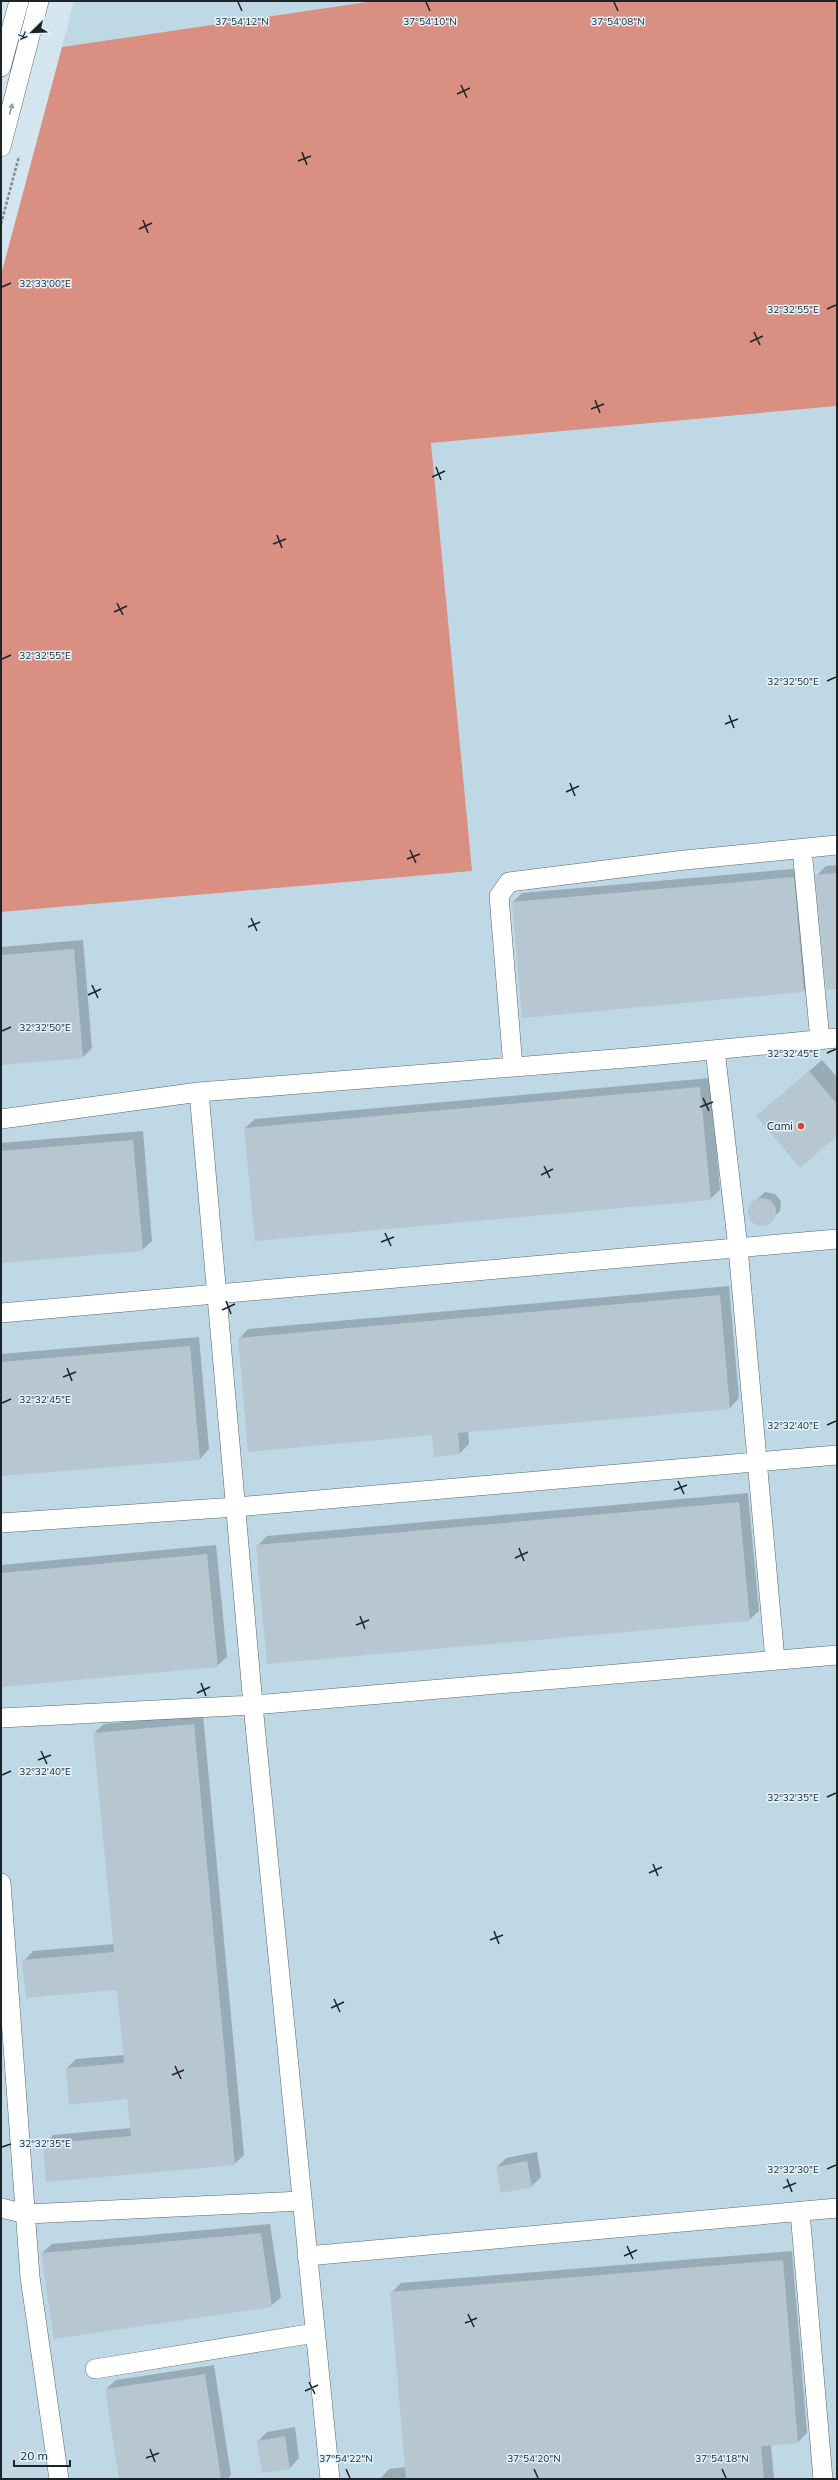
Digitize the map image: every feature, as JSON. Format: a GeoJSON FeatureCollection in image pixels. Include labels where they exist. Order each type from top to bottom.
{"type":"FeatureCollection","features":[{"type":"Feature","properties":{"kind":"street"},"geometry":{"type":"LineString","coordinates":[[1,67],[18,1]]}},
{"type":"Feature","properties":{"kind":"street"},"geometry":{"type":"LineString","coordinates":[[1,147],[39,1]]}},
{"type":"Feature","properties":{"kind":"street"},"geometry":{"type":"LineString","coordinates":[[513,1067],[499,896],[509,882],[685,860],[837,845]]}},
{"type":"Feature","properties":{"kind":"street"},"geometry":{"type":"LineString","coordinates":[[1,1119],[199,1092],[513,1067],[829,1039],[802,848]]}},
{"type":"Feature","properties":{"kind":"street"},"geometry":{"type":"LineString","coordinates":[[715,1050],[738,1248],[775,1660]]}},
{"type":"Feature","properties":{"kind":"street"},"geometry":{"type":"LineString","coordinates":[[199,1092],[253,1705],[330,2479]]}},
{"type":"Feature","properties":{"kind":"street"},"geometry":{"type":"LineString","coordinates":[[1,1313],[837,1239]]}},
{"type":"Feature","properties":{"kind":"street"},"geometry":{"type":"LineString","coordinates":[[1,1523],[236,1507],[837,1455]]}},
{"type":"Feature","properties":{"kind":"street"},"geometry":{"type":"LineString","coordinates":[[1,1718],[253,1705],[837,1655]]}},
{"type":"Feature","properties":{"kind":"street"},"geometry":{"type":"LineString","coordinates":[[1,1883],[30,2277],[59,2479]]}},
{"type":"Feature","properties":{"kind":"street"},"geometry":{"type":"LineString","coordinates":[[1,2208],[26,2214],[302,2201]]}},
{"type":"Feature","properties":{"kind":"street"},"geometry":{"type":"LineString","coordinates":[[308,2256],[837,2208]]}},
{"type":"Feature","properties":{"kind":"street"},"geometry":{"type":"LineString","coordinates":[[800,2212],[823,2479]]}},
{"type":"Feature","properties":{"kind":"street"},"geometry":{"type":"LineString","coordinates":[[95,2369],[315,2333]]}},
{"type":"Feature","properties":{"kind":"shaded area"},"geometry":{"type":"Polygon","coordinates":[[[74,1],[374,1],[62,47],[74,1]]]}},
{"type":"Feature","properties":{"kind":"shaded area"},"geometry":{"type":"Polygon","coordinates":[[[374,1],[837,1],[837,406],[431,443],[472,871],[1,912],[1,275],[62,47],[374,1]]]}},
{"type":"Feature","properties":{"kind":"shaded area"},"geometry":{"type":"Polygon","coordinates":[[[837,406],[837,2479],[1,2479],[1,912],[471,871],[431,443],[837,406]]]}},
{"type":"Feature","properties":{"kind":"building"},"geometry":{"type":"Polygon","coordinates":[[[837,873],[837,989],[826,990],[815,875],[837,873]]]}},
{"type":"Feature","properties":{"kind":"building"},"geometry":{"type":"Polygon","coordinates":[[[794,877],[804,992],[522,1018],[512,902],[794,877]]]}},
{"type":"Feature","properties":{"kind":"building"},"geometry":{"type":"Polygon","coordinates":[[[74,949],[83,1058],[1,1065],[1,955],[74,949]]]}},
{"type":"Feature","properties":{"kind":"building","name":"Cami"},"geometry":{"type":"Polygon","coordinates":[[[809,1071],[837,1104],[837,1136],[800,1168],[756,1116],[809,1071]]]}},
{"type":"Feature","properties":{"kind":"building"},"geometry":{"type":"Polygon","coordinates":[[[700,1087],[711,1200],[255,1241],[244,1128],[700,1087]]]}},
{"type":"Feature","properties":{"kind":"building"},"geometry":{"type":"Polygon","coordinates":[[[133,1140],[143,1251],[1,1263],[1,1151],[133,1140]]]}},
{"type":"Feature","properties":{"kind":"building"},"geometry":{"type":"Polygon","coordinates":[[[762,1198],[772,1202],[776,1212],[772,1222],[762,1226],[752,1222],[748,1212],[752,1202],[762,1198]]]}},
{"type":"Feature","properties":{"kind":"building"},"geometry":{"type":"Polygon","coordinates":[[[720,1295],[730,1409],[458,1433],[460,1454],[434,1457],[432,1435],[248,1452],[238,1338],[720,1295]]]}},
{"type":"Feature","properties":{"kind":"building"},"geometry":{"type":"Polygon","coordinates":[[[190,1346],[200,1460],[1,1476],[1,1362],[190,1346]]]}},
{"type":"Feature","properties":{"kind":"building"},"geometry":{"type":"Polygon","coordinates":[[[739,1502],[750,1621],[267,1664],[256,1545],[739,1502]]]}},
{"type":"Feature","properties":{"kind":"building"},"geometry":{"type":"Polygon","coordinates":[[[207,1554],[218,1667],[1,1687],[1,1573],[207,1554]]]}},
{"type":"Feature","properties":{"kind":"building"},"geometry":{"type":"Polygon","coordinates":[[[194,1724],[235,2165],[46,2182],[43,2144],[131,2136],[127,2099],[69,2105],[66,2068],[124,2063],[117,1990],[26,1998],[22,1960],[114,1952],[93,1733],[194,1724]]]}},
{"type":"Feature","properties":{"kind":"building"},"geometry":{"type":"Polygon","coordinates":[[[527,2161],[532,2187],[501,2193],[496,2167],[527,2161]]]}},
{"type":"Feature","properties":{"kind":"building"},"geometry":{"type":"Polygon","coordinates":[[[261,2233],[272,2307],[54,2339],[41,2253],[261,2233]]]}},
{"type":"Feature","properties":{"kind":"building"},"geometry":{"type":"Polygon","coordinates":[[[783,2260],[798,2443],[761,2446],[764,2479],[406,2479],[390,2292],[783,2260]]]}},
{"type":"Feature","properties":{"kind":"building"},"geometry":{"type":"Polygon","coordinates":[[[205,2374],[221,2479],[119,2479],[105,2389],[205,2374]]]}},
{"type":"Feature","properties":{"kind":"building"},"geometry":{"type":"Polygon","coordinates":[[[285,2436],[290,2469],[262,2473],[257,2441],[285,2436]]]}},
{"type":"Feature","properties":{"kind":"place","name":"Cami"},"geometry":{"type":"Point","coordinates":[801,1126]}}]}
